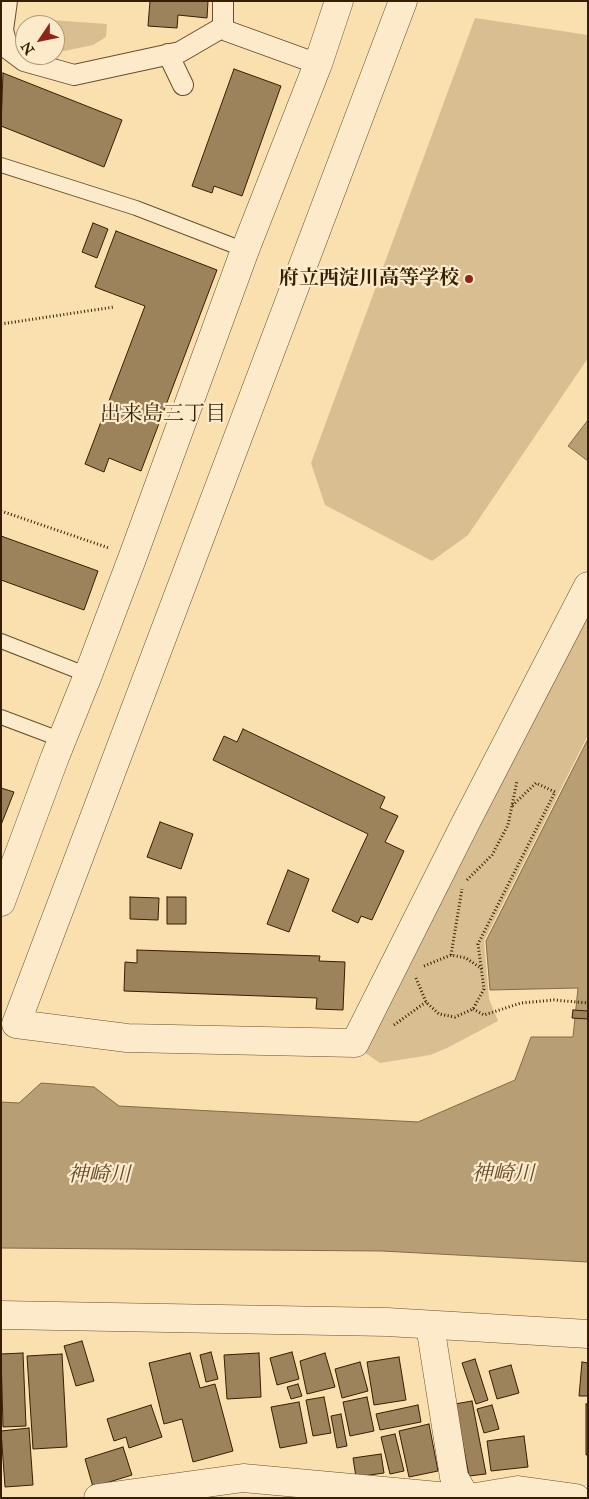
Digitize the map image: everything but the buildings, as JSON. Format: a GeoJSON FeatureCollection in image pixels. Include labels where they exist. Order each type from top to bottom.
{"type":"FeatureCollection","features":[{"type":"Feature","properties":{"kind":"street"},"geometry":{"type":"LineString","coordinates":[[6,1],[3,30],[8,49],[24,61],[74,76],[180,52],[223,27]]}},
{"type":"Feature","properties":{"kind":"street"},"geometry":{"type":"LineString","coordinates":[[223,1],[223,27],[227,31],[318,64]]}},
{"type":"Feature","properties":{"kind":"street"},"geometry":{"type":"LineString","coordinates":[[1,902],[133,556],[245,250],[318,64],[339,1]]}},
{"type":"Feature","properties":{"kind":"street"},"geometry":{"type":"LineString","coordinates":[[403,1],[9,1024],[127,1038],[355,1043],[588,586]]}},
{"type":"Feature","properties":{"kind":"street"},"geometry":{"type":"LineString","coordinates":[[168,54],[183,85]]}},
{"type":"Feature","properties":{"kind":"street"},"geometry":{"type":"LineString","coordinates":[[1,1315],[377,1322],[588,1334]]}},
{"type":"Feature","properties":{"kind":"street"},"geometry":{"type":"LineString","coordinates":[[430,1325],[454,1477],[468,1498],[518,1490],[576,1498]]}},
{"type":"Feature","properties":{"kind":"street"},"geometry":{"type":"LineString","coordinates":[[98,1498],[243,1478],[460,1498]]}},
{"type":"Feature","properties":{"kind":"lane"},"geometry":{"type":"LineString","coordinates":[[1,165],[136,208],[245,250]]}},
{"type":"Feature","properties":{"kind":"lane"},"geometry":{"type":"LineString","coordinates":[[1,641],[88,675]]}},
{"type":"Feature","properties":{"kind":"lane"},"geometry":{"type":"LineString","coordinates":[[1,718],[62,740]]}},
{"type":"Feature","properties":{"kind":"path"},"geometry":{"type":"LineString","coordinates":[[1,324],[114,307]]}},
{"type":"Feature","properties":{"kind":"path"},"geometry":{"type":"LineString","coordinates":[[1,511],[133,556]]}},
{"type":"Feature","properties":{"kind":"path"},"geometry":{"type":"LineString","coordinates":[[413,971],[426,1002],[439,1014],[455,1018],[474,1009],[484,990],[478,944],[555,792],[536,783],[512,807]]}},
{"type":"Feature","properties":{"kind":"path"},"geometry":{"type":"LineString","coordinates":[[451,956],[463,884]]}},
{"type":"Feature","properties":{"kind":"path"},"geometry":{"type":"LineString","coordinates":[[421,967],[451,956],[466,958],[482,969]]}},
{"type":"Feature","properties":{"kind":"path"},"geometry":{"type":"LineString","coordinates":[[474,1009],[484,1015],[522,1003],[554,1000],[588,1003]]}},
{"type":"Feature","properties":{"kind":"path"},"geometry":{"type":"LineString","coordinates":[[390,1028],[426,1002]]}},
{"type":"Feature","properties":{"kind":"shaded area"},"geometry":{"type":"Polygon","coordinates":[[[475,18],[588,35],[588,358],[468,535],[432,561],[325,505],[311,463],[475,18]]]}},
{"type":"Feature","properties":{"kind":"shaded area"},"geometry":{"type":"Polygon","coordinates":[[[65,21],[107,24],[106,37],[93,45],[65,51],[65,21]]]}},
{"type":"Feature","properties":{"kind":"shaded area"},"geometry":{"type":"Polygon","coordinates":[[[588,613],[588,735],[484,941],[489,999],[498,1021],[430,1055],[380,1063],[364,1052],[588,613]]]}},
{"type":"Feature","properties":{"kind":"water"},"geometry":{"type":"Polygon","coordinates":[[[588,420],[588,461],[568,446],[588,420]]]}},
{"type":"Feature","properties":{"kind":"water","name":"神崎川"},"geometry":{"type":"Polygon","coordinates":[[[588,739],[588,1262],[382,1251],[1,1248],[1,1102],[19,1103],[41,1083],[94,1087],[119,1106],[418,1122],[515,1080],[531,1037],[573,1037],[578,988],[490,990],[486,941],[588,739]]]}},
{"type":"Feature","properties":{"kind":"place","name":"府立西淀川高等学校"},"geometry":{"type":"Point","coordinates":[469,279]}},
{"type":"Feature","properties":{"kind":"district","name":"出来島三丁目"},"geometry":{"type":"Point","coordinates":[163,415]}}]}
